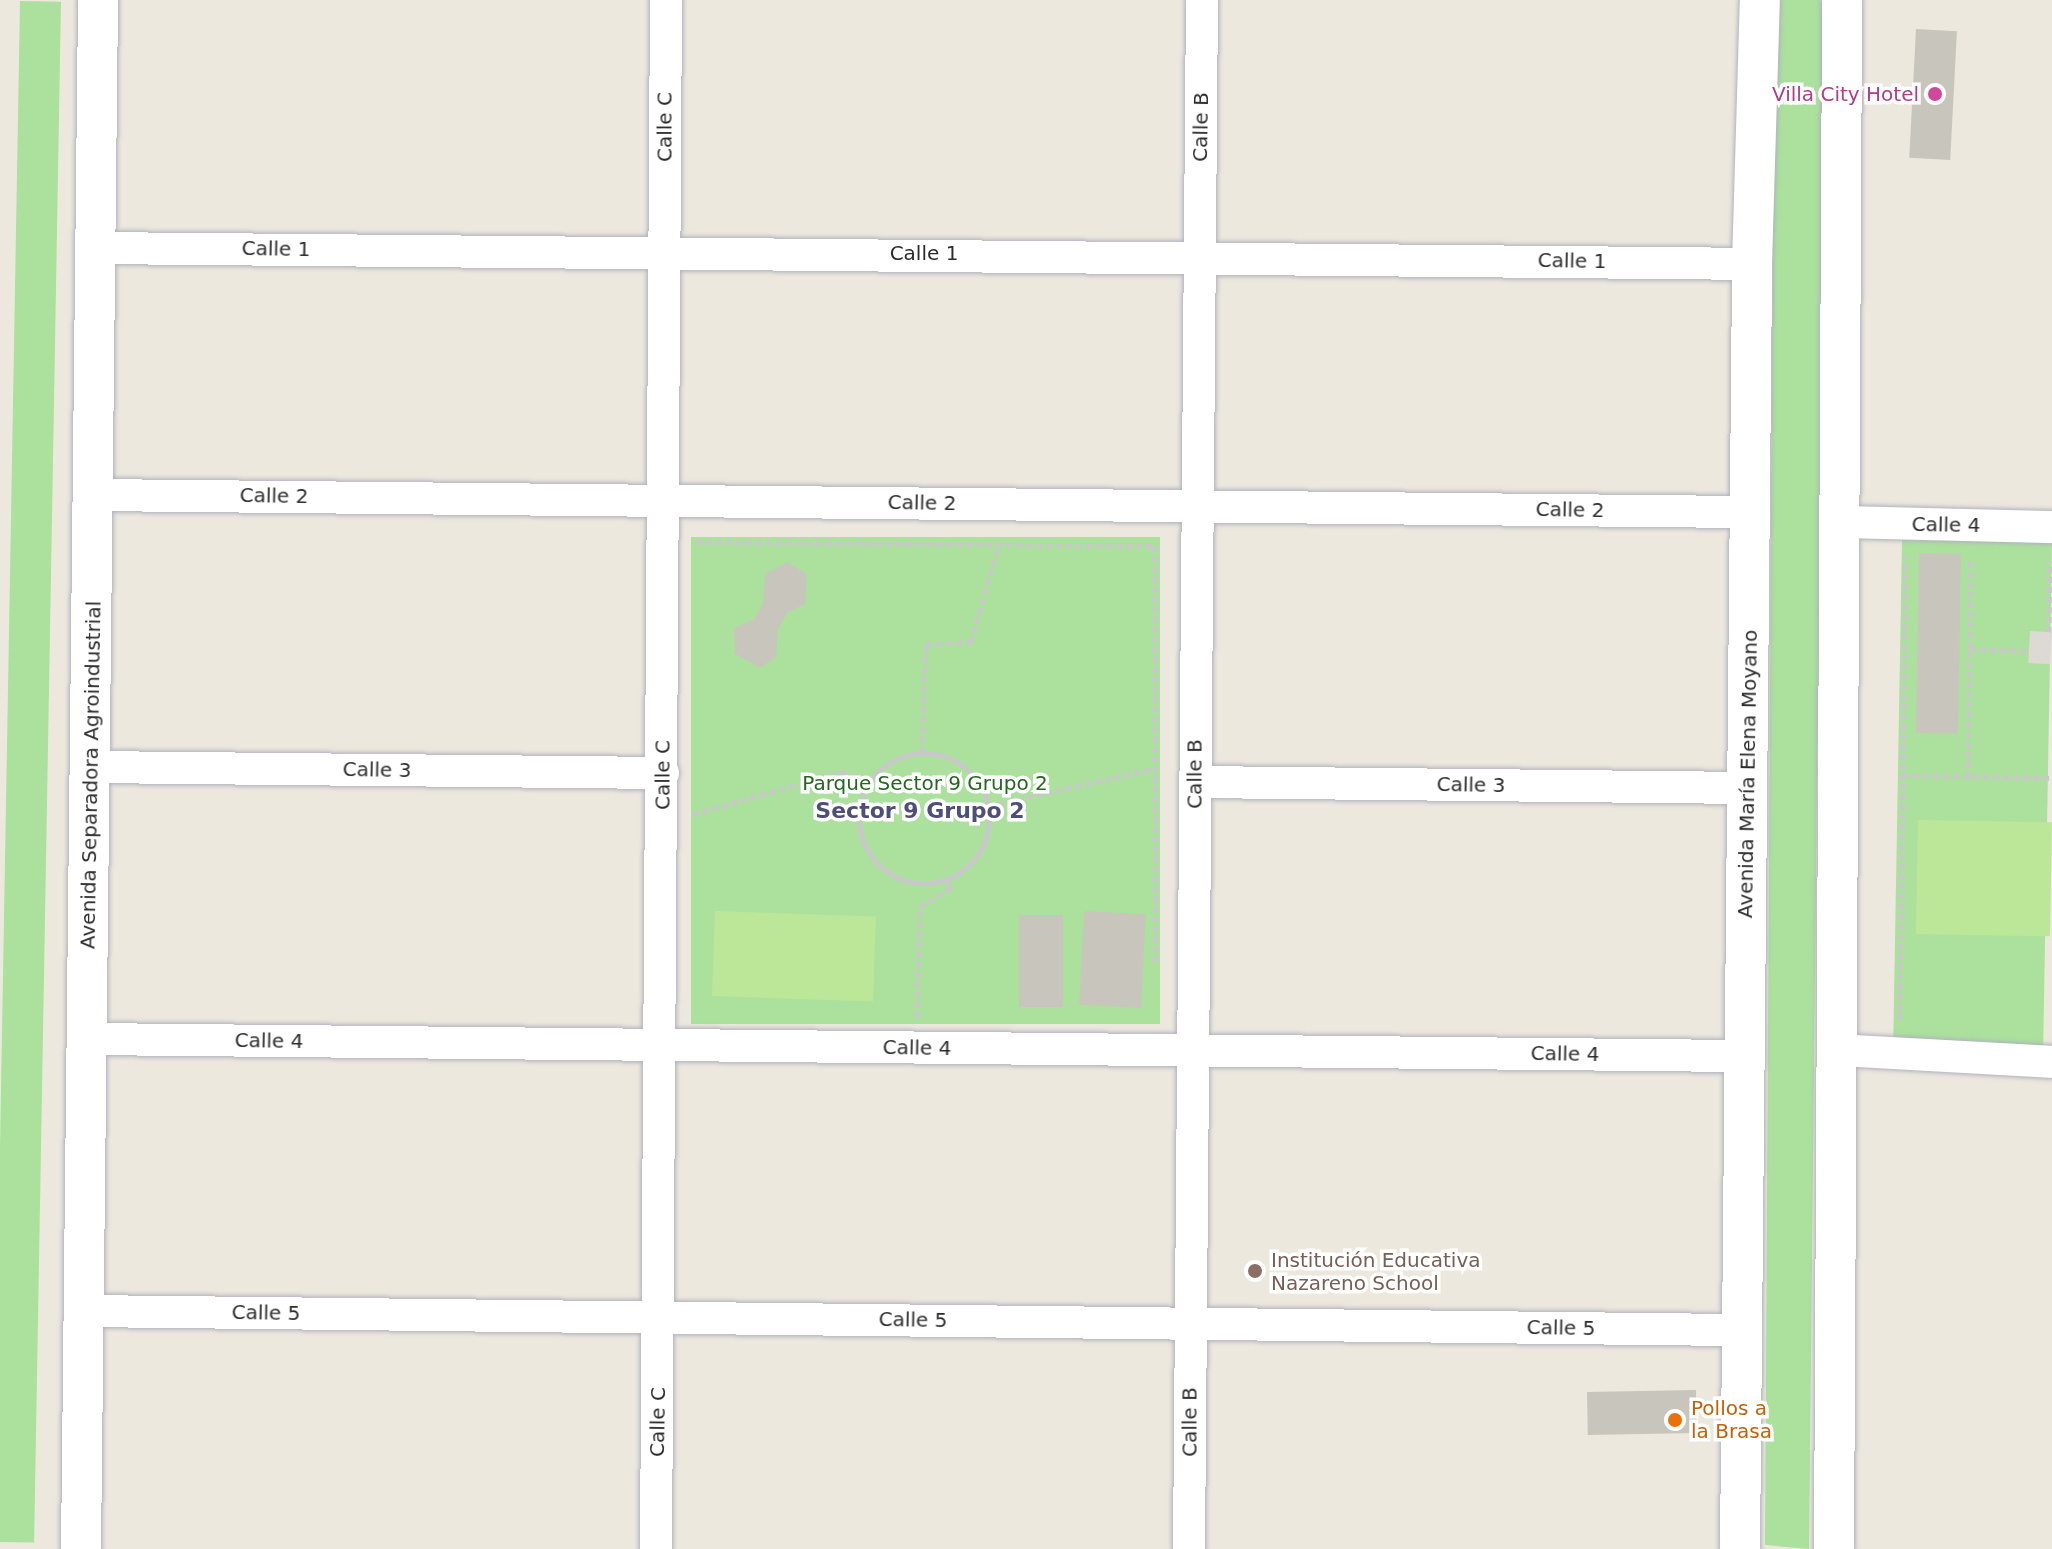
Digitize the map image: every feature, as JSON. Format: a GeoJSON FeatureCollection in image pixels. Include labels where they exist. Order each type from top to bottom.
{"type":"FeatureCollection","features":[{"type":"Feature","properties":{"kind":"street","name":"Avenida Separadora Agroindustrial"},"geometry":{"type":"LineString","coordinates":[[81,1549],[98,0]]}},
{"type":"Feature","properties":{"kind":"street","name":"Calle C"},"geometry":{"type":"LineString","coordinates":[[656,1549],[662,1045],[666,0]]}},
{"type":"Feature","properties":{"kind":"street","name":"Calle B"},"geometry":{"type":"LineString","coordinates":[[1189,1549],[1202,0]]}},
{"type":"Feature","properties":{"kind":"street","name":"Avenida María Elena Moyano"},"geometry":{"type":"LineString","coordinates":[[1740,1549],[1752,264],[1760,0]]}},
{"type":"Feature","properties":{"kind":"street"},"geometry":{"type":"LineString","coordinates":[[1834,1549],[1842,0]]}},
{"type":"Feature","properties":{"kind":"street","name":"Calle 1"},"geometry":{"type":"LineString","coordinates":[[96,248],[1752,264]]}},
{"type":"Feature","properties":{"kind":"street","name":"Calle 2"},"geometry":{"type":"LineString","coordinates":[[93,495],[1751,512]]}},
{"type":"Feature","properties":{"kind":"street","name":"Calle 4"},"geometry":{"type":"LineString","coordinates":[[1840,522],[2051,537]]}},
{"type":"Feature","properties":{"kind":"street","name":"Calle 3"},"geometry":{"type":"LineString","coordinates":[[91,767],[663,773]]}},
{"type":"Feature","properties":{"kind":"street","name":"Calle 3"},"geometry":{"type":"LineString","coordinates":[[1195,782],[1748,788]]}},
{"type":"Feature","properties":{"kind":"street","name":"Calle 4"},"geometry":{"type":"LineString","coordinates":[[88,1039],[1746,1056]]}},
{"type":"Feature","properties":{"kind":"street"},"geometry":{"type":"LineString","coordinates":[[1838,1050],[2052,1062]]}},
{"type":"Feature","properties":{"kind":"street","name":"Calle 5"},"geometry":{"type":"LineString","coordinates":[[84,1311],[1743,1330]]}},
{"type":"Feature","properties":{"kind":"path"},"geometry":{"type":"LineString","coordinates":[[2049,632],[2051,537]]}},
{"type":"Feature","properties":{"kind":"path"},"geometry":{"type":"LineString","coordinates":[[695,556],[696,541],[1155,546],[1157,967]]}},
{"type":"Feature","properties":{"kind":"path"},"geometry":{"type":"LineString","coordinates":[[922,752],[926,644],[971,642],[999,544]]}},
{"type":"Feature","properties":{"kind":"path"},"geometry":{"type":"LineString","coordinates":[[1899,1024],[1906,544]]}},
{"type":"Feature","properties":{"kind":"path"},"geometry":{"type":"LineString","coordinates":[[1968,777],[1971,545]]}},
{"type":"Feature","properties":{"kind":"path"},"geometry":{"type":"LineString","coordinates":[[1970,649],[2030,651]]}},
{"type":"Feature","properties":{"kind":"path"},"geometry":{"type":"LineString","coordinates":[[922,752],[962,764],[977,779],[988,806],[985,843],[974,862],[948,878],[912,882],[890,874],[874,859],[858,821],[869,781],[902,756],[922,752]]}},
{"type":"Feature","properties":{"kind":"path"},"geometry":{"type":"LineString","coordinates":[[988,806],[1156,768]]}},
{"type":"Feature","properties":{"kind":"path"},"geometry":{"type":"LineString","coordinates":[[693,814],[841,772],[869,781]]}},
{"type":"Feature","properties":{"kind":"path"},"geometry":{"type":"LineString","coordinates":[[1903,775],[2052,778]]}},
{"type":"Feature","properties":{"kind":"path"},"geometry":{"type":"LineString","coordinates":[[693,799],[693,830]]}},
{"type":"Feature","properties":{"kind":"path"},"geometry":{"type":"LineString","coordinates":[[917,1023],[920,907],[950,888],[948,878]]}},
{"type":"Feature","properties":{"kind":"path"},"geometry":{"type":"LineString","coordinates":[[902,1023],[933,1023]]}},
{"type":"Feature","properties":{"kind":"green space"},"geometry":{"type":"Polygon","coordinates":[[[1780,0],[1820,0],[1825,9],[1809,1549],[1765,1545],[1774,7],[1780,0]]]}},
{"type":"Feature","properties":{"kind":"green space"},"geometry":{"type":"Polygon","coordinates":[[[20,1],[61,2],[34,1542],[0,1542],[0,1147],[20,1]]]}},
{"type":"Feature","properties":{"kind":"green space","name":"Parque Sector 9 Grupo 2"},"geometry":{"type":"Polygon","coordinates":[[[691,537],[1160,537],[1160,1024],[691,1024],[691,537]]]}},
{"type":"Feature","properties":{"kind":"green space"},"geometry":{"type":"Polygon","coordinates":[[[1902,540],[2052,543],[2043,1047],[1893,1044],[1902,540]]]}},
{"type":"Feature","properties":{"kind":"green space"},"geometry":{"type":"Polygon","coordinates":[[[1918,820],[2052,822],[2050,936],[1916,934],[1918,820]]]}},
{"type":"Feature","properties":{"kind":"green space"},"geometry":{"type":"Polygon","coordinates":[[[715,911],[876,917],[873,1002],[712,996],[715,911]]]}},
{"type":"Feature","properties":{"kind":"shaded area"},"geometry":{"type":"Polygon","coordinates":[[[2030,631],[2052,632],[2050,664],[2028,663],[2030,631]]]}},
{"type":"Feature","properties":{"kind":"building","name":"Villa City Hotel"},"geometry":{"type":"Polygon","coordinates":[[[1916,29],[1957,31],[1950,160],[1909,158],[1916,29]]]}},
{"type":"Feature","properties":{"kind":"building"},"geometry":{"type":"Polygon","coordinates":[[[1919,553],[1961,554],[1958,734],[1916,733],[1919,553]]]}},
{"type":"Feature","properties":{"kind":"building"},"geometry":{"type":"Polygon","coordinates":[[[787,562],[807,574],[805,604],[787,613],[778,630],[776,657],[760,668],[735,654],[734,628],[754,619],[763,603],[765,574],[787,562]]]}},
{"type":"Feature","properties":{"kind":"building"},"geometry":{"type":"Polygon","coordinates":[[[1084,911],[1146,914],[1141,1008],[1079,1005],[1084,911]]]}},
{"type":"Feature","properties":{"kind":"building"},"geometry":{"type":"Polygon","coordinates":[[[1019,915],[1063,915],[1063,1007],[1019,1007],[1019,915]]]}},
{"type":"Feature","properties":{"kind":"building"},"geometry":{"type":"Polygon","coordinates":[[[1696,1390],[1697,1433],[1588,1435],[1587,1392],[1696,1390]]]}},
{"type":"Feature","properties":{"kind":"place","name":"Villa City Hotel"},"geometry":{"type":"Point","coordinates":[1935,94]}},
{"type":"Feature","properties":{"kind":"place","name":"Institución Educativa Nazareno School"},"geometry":{"type":"Point","coordinates":[1255,1271]}},
{"type":"Feature","properties":{"kind":"place","name":"Pollos a la Brasa"},"geometry":{"type":"Point","coordinates":[1675,1420]}},
{"type":"Feature","properties":{"kind":"district","name":"Sector 9 Grupo 2"},"geometry":{"type":"Point","coordinates":[920,811]}}]}
